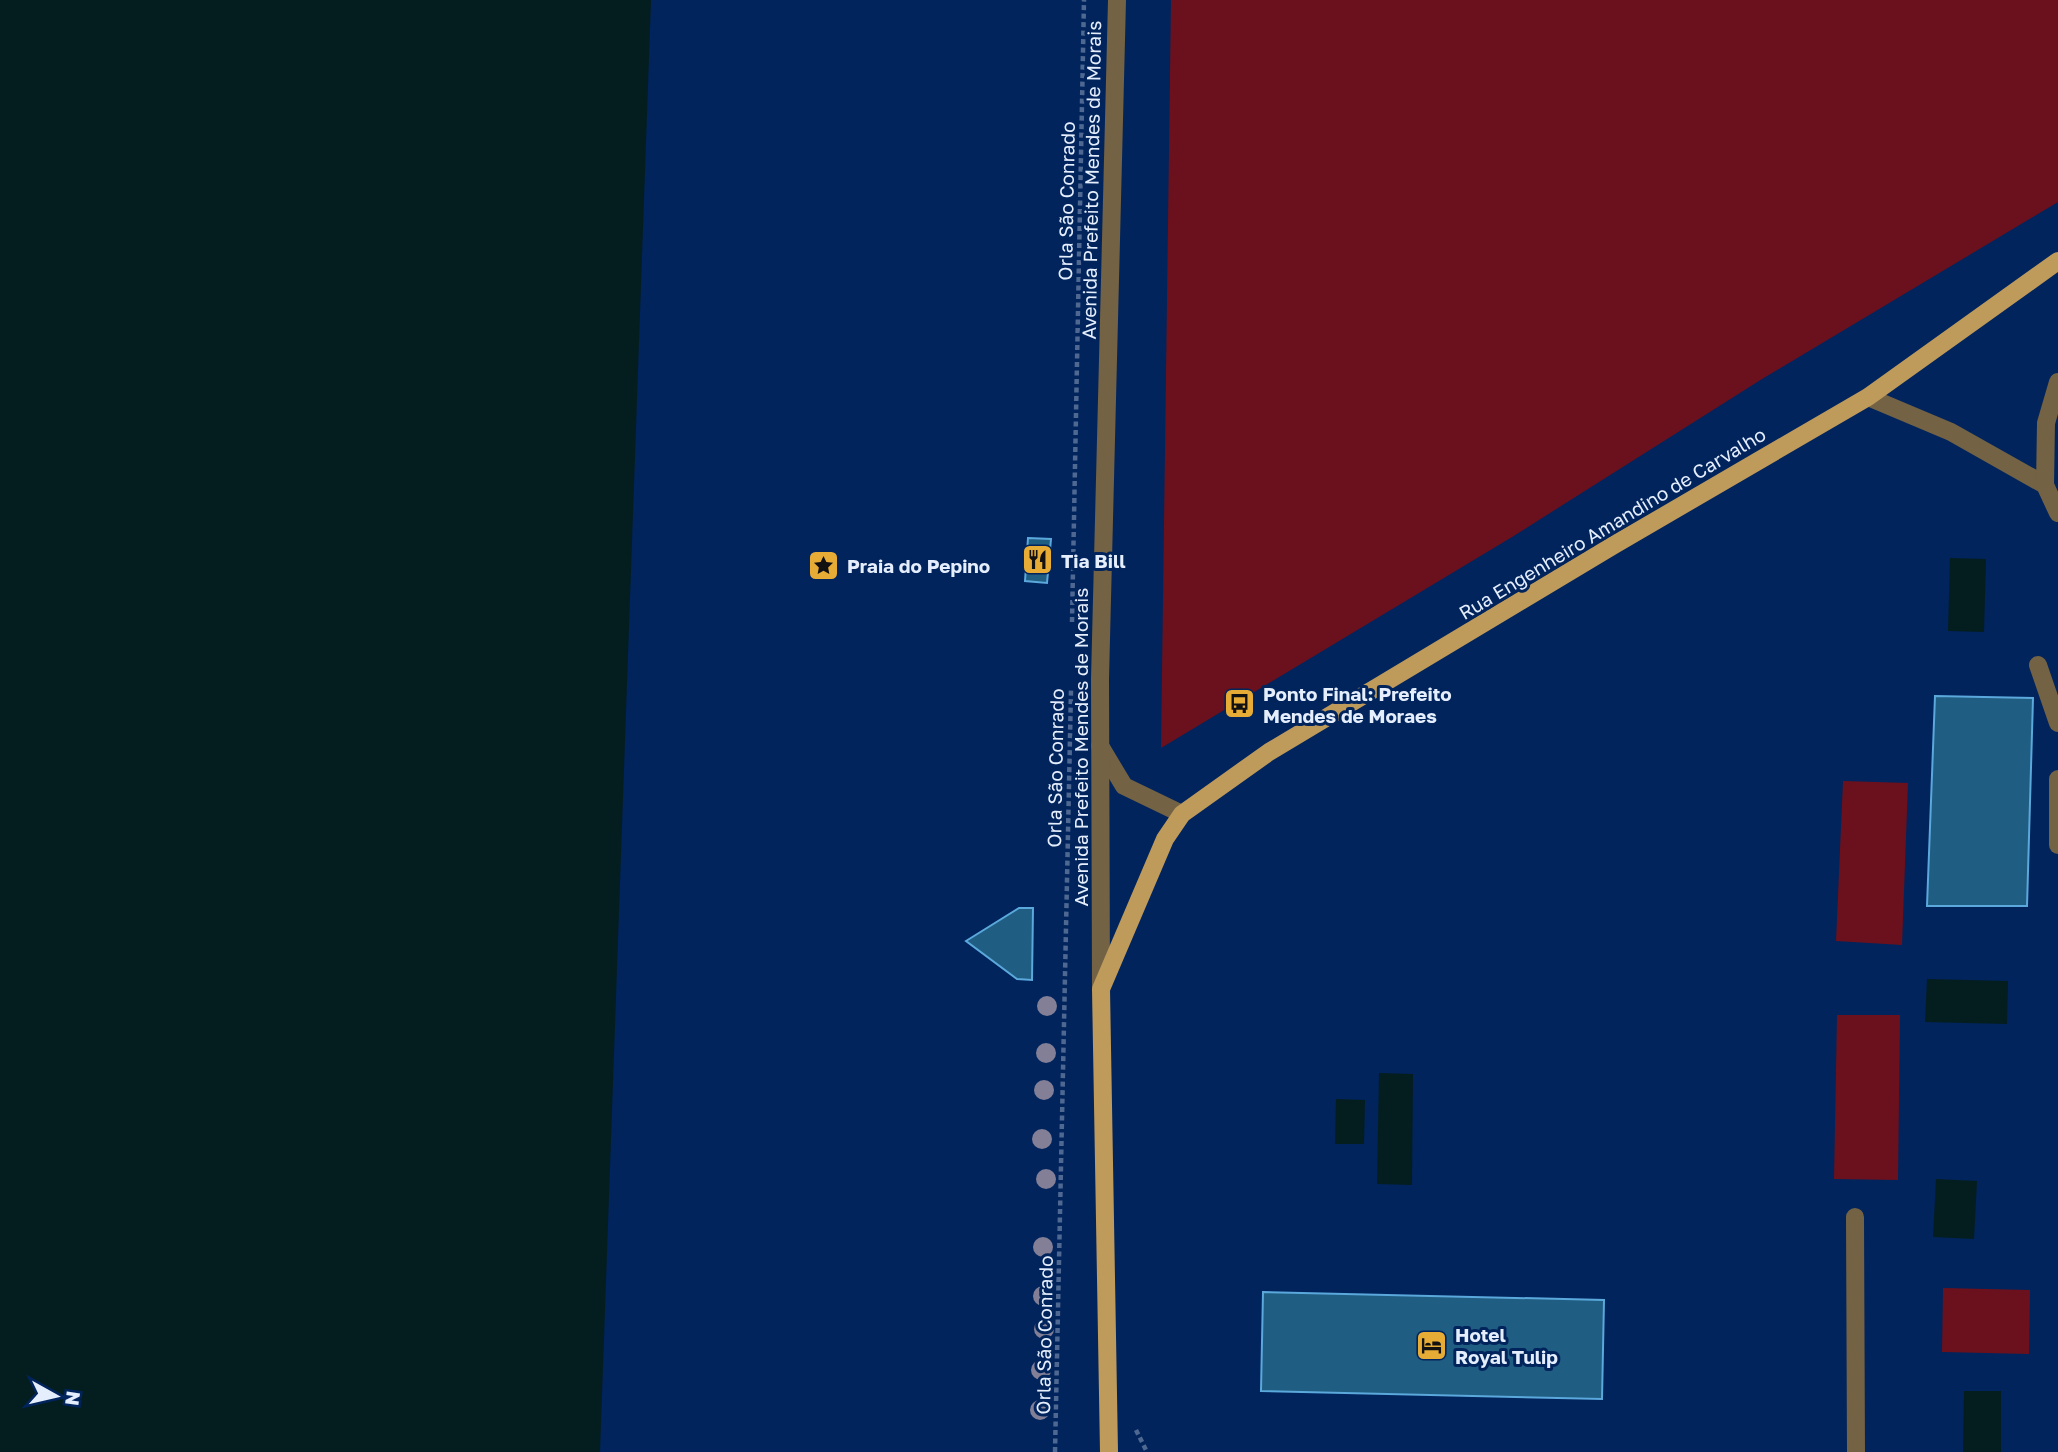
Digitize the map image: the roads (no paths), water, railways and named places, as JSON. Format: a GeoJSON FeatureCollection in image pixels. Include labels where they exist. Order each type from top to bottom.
{"type":"FeatureCollection","features":[{"type":"Feature","properties":{"kind":"main road","name":"Rua Engenheiro Amandino de Carvalho"},"geometry":{"type":"LineString","coordinates":[[1101,989],[1165,839],[1182,814],[1269,752],[1614,545],[1868,397],[2058,261]]}},
{"type":"Feature","properties":{"kind":"main road","name":"Avenida Prefeito Mendes de Morais"},"geometry":{"type":"LineString","coordinates":[[1101,989],[1109,1452]]}},
{"type":"Feature","properties":{"kind":"street","name":"Avenida Prefeito Mendes de Morais"},"geometry":{"type":"LineString","coordinates":[[1101,989],[1100,747],[1117,0]]}},
{"type":"Feature","properties":{"kind":"street"},"geometry":{"type":"LineString","coordinates":[[2058,382],[2046,423],[2045,485],[2058,513]]}},
{"type":"Feature","properties":{"kind":"street"},"geometry":{"type":"LineString","coordinates":[[1868,397],[1951,432],[2045,485]]}},
{"type":"Feature","properties":{"kind":"street"},"geometry":{"type":"LineString","coordinates":[[2038,665],[2058,723]]}},
{"type":"Feature","properties":{"kind":"street"},"geometry":{"type":"LineString","coordinates":[[1100,747],[1124,786],[1182,814]]}},
{"type":"Feature","properties":{"kind":"street"},"geometry":{"type":"LineString","coordinates":[[2058,779],[2058,845]]}},
{"type":"Feature","properties":{"kind":"street"},"geometry":{"type":"LineString","coordinates":[[1855,1217],[1856,1452]]}},
{"type":"Feature","properties":{"kind":"place","name":"Tia Bill"},"geometry":{"type":"Point","coordinates":[1038,560]}},
{"type":"Feature","properties":{"kind":"place","name":"Praia do Pepino"},"geometry":{"type":"Point","coordinates":[824,565]}},
{"type":"Feature","properties":{"kind":"place","name":"Ponto Final: Prefeito Mendes de Moraes"},"geometry":{"type":"Point","coordinates":[1240,704]}},
{"type":"Feature","properties":{"kind":"place","name":"Hotel Royal Tulip"},"geometry":{"type":"Point","coordinates":[1432,1345]}}]}
